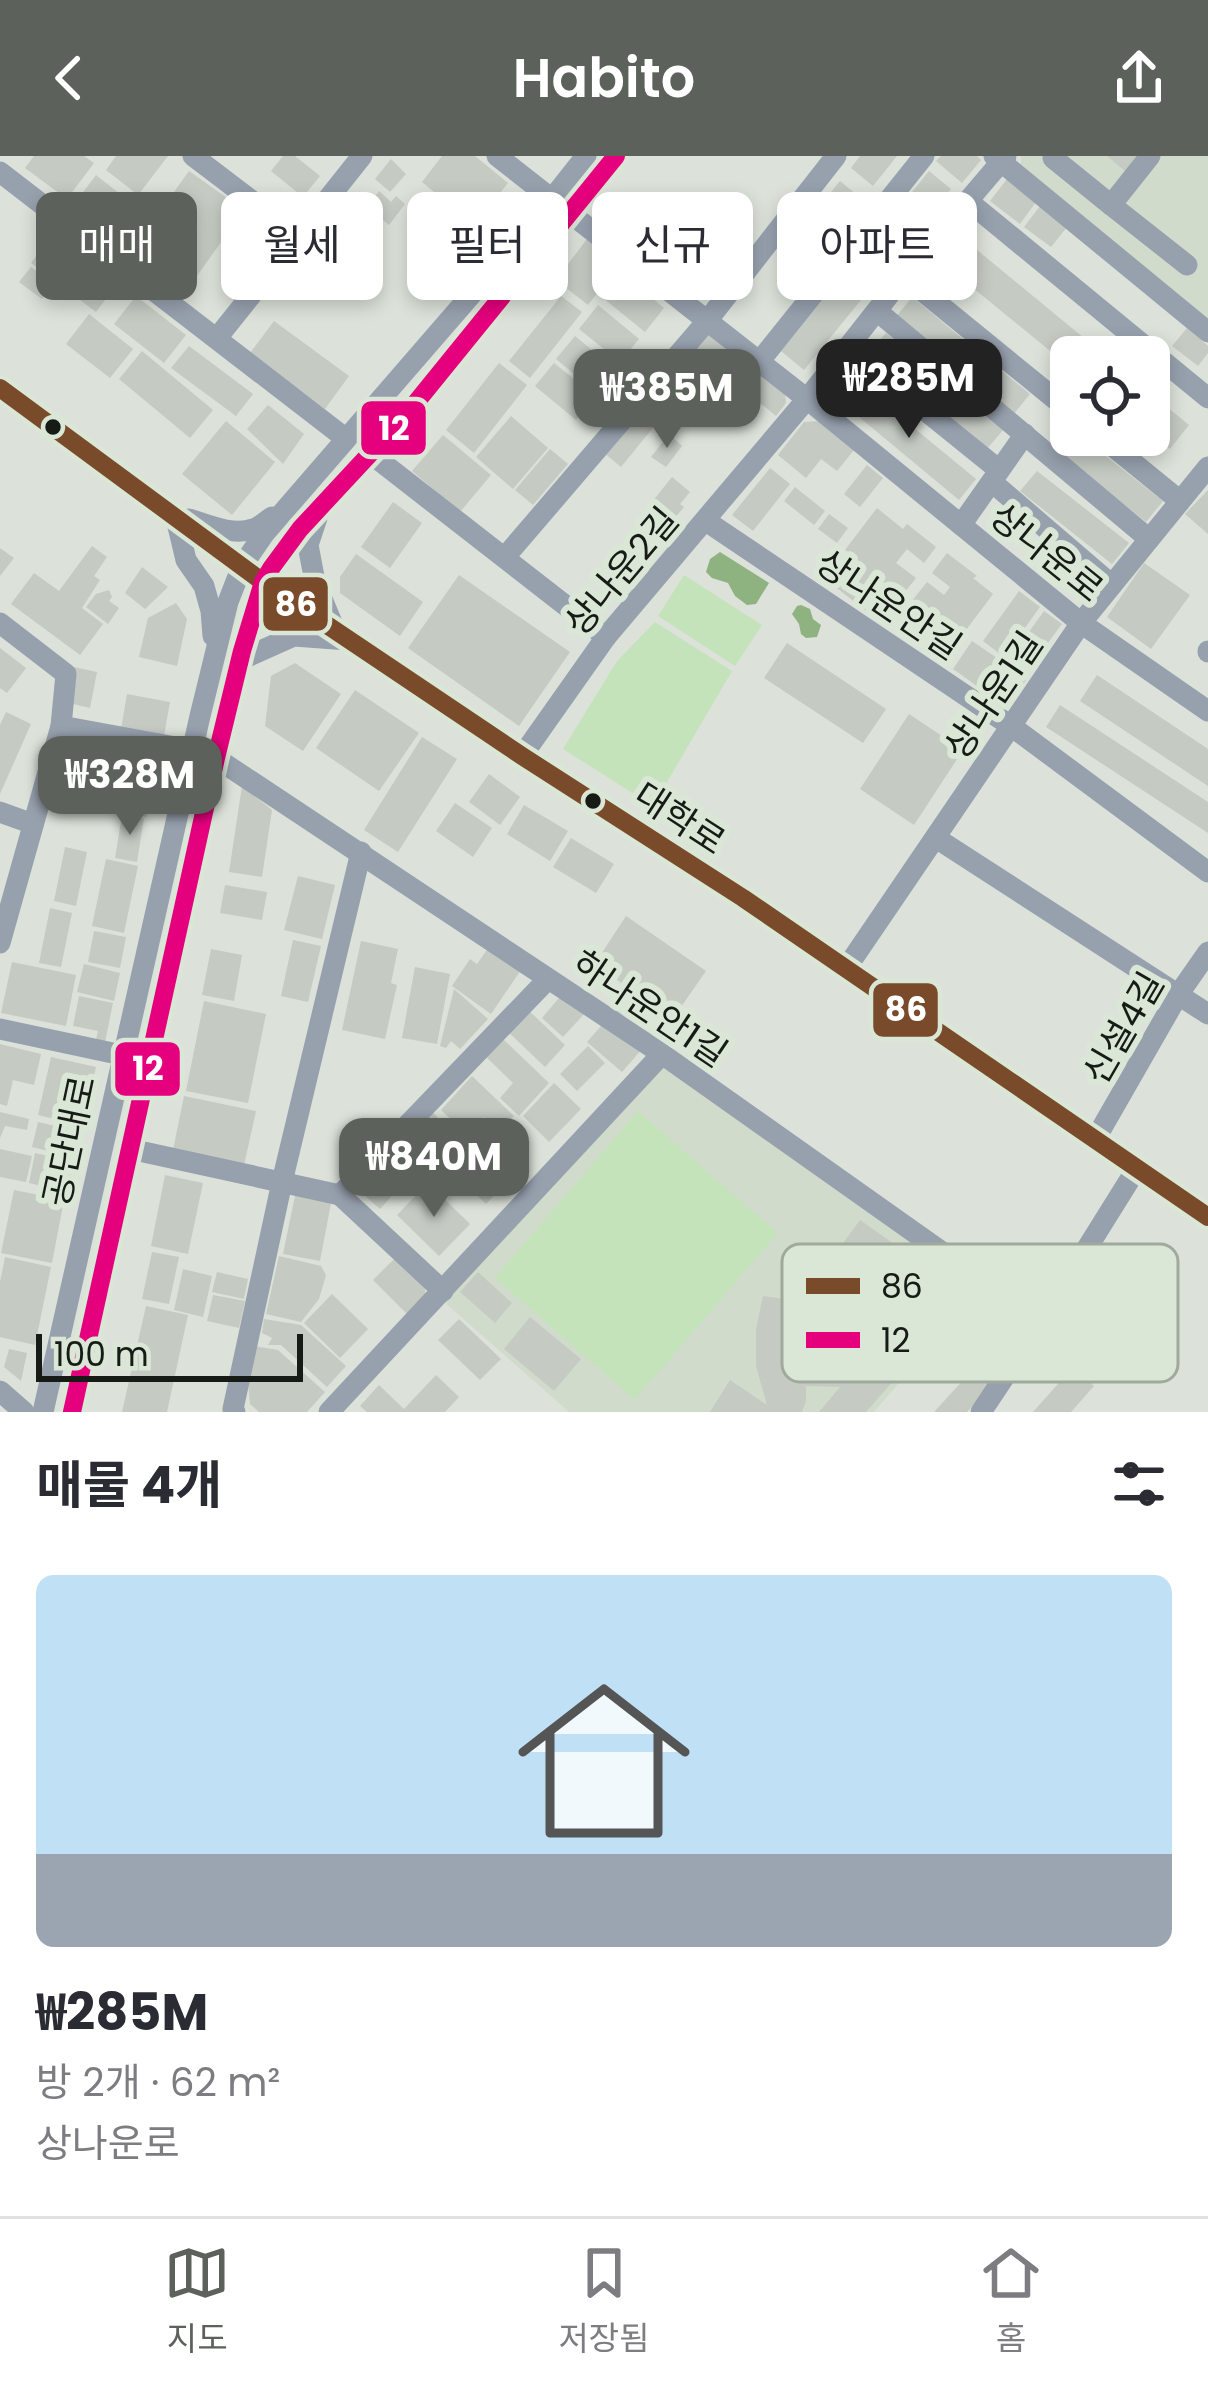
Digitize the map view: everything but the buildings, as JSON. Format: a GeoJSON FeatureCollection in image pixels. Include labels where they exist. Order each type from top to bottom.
{"type":"FeatureCollection","features":[{"type":"Feature","properties":{"kind":"street"},"geometry":{"type":"LineString","coordinates":[[193,156],[240,192]]}},
{"type":"Feature","properties":{"kind":"street"},"geometry":{"type":"LineString","coordinates":[[332,192],[362,156]]}},
{"type":"Feature","properties":{"kind":"street","name":"상나운로"},"geometry":{"type":"LineString","coordinates":[[497,156],[541,192]]}},
{"type":"Feature","properties":{"kind":"street","name":"공단대로"},"geometry":{"type":"LineString","coordinates":[[568,192],[586,156]]}},
{"type":"Feature","properties":{"kind":"street","name":"공단대로"},"geometry":{"type":"LineString","coordinates":[[568,200],[616,156]]}},
{"type":"Feature","properties":{"kind":"street"},"geometry":{"type":"LineString","coordinates":[[506,557],[707,321],[836,156]]}},
{"type":"Feature","properties":{"kind":"street"},"geometry":{"type":"LineString","coordinates":[[759,362],[924,156]]}},
{"type":"Feature","properties":{"kind":"street"},"geometry":{"type":"LineString","coordinates":[[1111,205],[1150,156]]}},
{"type":"Feature","properties":{"kind":"street"},"geometry":{"type":"LineString","coordinates":[[1000,158],[1208,332]]}},
{"type":"Feature","properties":{"kind":"street","name":"상나운2길"},"geometry":{"type":"LineString","coordinates":[[975,192],[1000,158]]}},
{"type":"Feature","properties":{"kind":"street"},"geometry":{"type":"LineString","coordinates":[[1053,158],[1186,265]]}},
{"type":"Feature","properties":{"kind":"street"},"geometry":{"type":"LineString","coordinates":[[4,169],[345,438]]}},
{"type":"Feature","properties":{"kind":"street"},"geometry":{"type":"LineString","coordinates":[[977,208],[1208,398]]}},
{"type":"Feature","properties":{"kind":"street","name":"상나운로"},"geometry":{"type":"LineString","coordinates":[[568,213],[807,399],[1081,623],[1208,711]]}},
{"type":"Feature","properties":{"kind":"street"},"geometry":{"type":"LineString","coordinates":[[217,338],[247,300]]}},
{"type":"Feature","properties":{"kind":"street","name":"공단대로"},"geometry":{"type":"LineString","coordinates":[[43,1412],[228,602],[242,566],[287,506],[473,300]]}},
{"type":"Feature","properties":{"kind":"street","name":"공단대로"},"geometry":{"type":"LineString","coordinates":[[73,1412],[216,758],[263,582],[300,529],[405,416],[491,300]]}},
{"type":"Feature","properties":{"kind":"street","name":"상나운2길"},"geometry":{"type":"LineString","coordinates":[[522,756],[605,637],[885,300]]}},
{"type":"Feature","properties":{"kind":"street"},"geometry":{"type":"LineString","coordinates":[[933,300],[1050,395]]}},
{"type":"Feature","properties":{"kind":"street"},"geometry":{"type":"LineString","coordinates":[[877,310],[1150,539]]}},
{"type":"Feature","properties":{"kind":"street"},"geometry":{"type":"LineString","coordinates":[[848,348],[996,476],[1112,585]]}},
{"type":"Feature","properties":{"kind":"street","name":"대학로"},"geometry":{"type":"LineString","coordinates":[[0,388],[263,582],[743,898],[1208,1217]]}},
{"type":"Feature","properties":{"kind":"street"},"geometry":{"type":"LineString","coordinates":[[961,525],[1025,434]]}},
{"type":"Feature","properties":{"kind":"street"},"geometry":{"type":"LineString","coordinates":[[371,454],[605,637]]}},
{"type":"Feature","properties":{"kind":"street"},"geometry":{"type":"LineString","coordinates":[[1124,456],[1180,502]]}},
{"type":"Feature","properties":{"kind":"street","name":"상나운1길"},"geometry":{"type":"LineString","coordinates":[[845,970],[1081,623],[1208,467]]}},
{"type":"Feature","properties":{"kind":"street"},"geometry":{"type":"LineString","coordinates":[[170,514],[221,530],[253,530],[287,506]]}},
{"type":"Feature","properties":{"kind":"street"},"geometry":{"type":"LineString","coordinates":[[240,660],[293,636],[343,635],[315,582],[308,545],[321,507]]}},
{"type":"Feature","properties":{"kind":"street"},"geometry":{"type":"LineString","coordinates":[[170,514],[187,560],[204,586],[214,655]]}},
{"type":"Feature","properties":{"kind":"street","name":"상나운안길"},"geometry":{"type":"LineString","coordinates":[[706,520],[1011,726],[1208,872]]}},
{"type":"Feature","properties":{"kind":"street"},"geometry":{"type":"LineString","coordinates":[[0,623],[66,674],[61,727],[0,943]]}},
{"type":"Feature","properties":{"kind":"street"},"geometry":{"type":"LineString","coordinates":[[61,727],[192,750]]}},
{"type":"Feature","properties":{"kind":"street","name":"하나운안1길"},"geometry":{"type":"LineString","coordinates":[[216,758],[662,1054],[931,1244]]}},
{"type":"Feature","properties":{"kind":"street"},"geometry":{"type":"LineString","coordinates":[[0,812],[34,824]]}},
{"type":"Feature","properties":{"kind":"street"},"geometry":{"type":"LineString","coordinates":[[937,838],[1208,1014]]}},
{"type":"Feature","properties":{"kind":"street"},"geometry":{"type":"LineString","coordinates":[[235,1412],[282,1183],[361,852]]}},
{"type":"Feature","properties":{"kind":"street","name":"신설4길"},"geometry":{"type":"LineString","coordinates":[[1096,1138],[1208,952]]}},
{"type":"Feature","properties":{"kind":"street"},"geometry":{"type":"LineString","coordinates":[[340,1195],[548,979]]}},
{"type":"Feature","properties":{"kind":"street"},"geometry":{"type":"LineString","coordinates":[[0,1029],[122,1055]]}},
{"type":"Feature","properties":{"kind":"street"},"geometry":{"type":"LineString","coordinates":[[329,1412],[662,1054]]}},
{"type":"Feature","properties":{"kind":"street"},"geometry":{"type":"LineString","coordinates":[[130,1149],[340,1195],[443,1291]]}},
{"type":"Feature","properties":{"kind":"street"},"geometry":{"type":"LineString","coordinates":[[1090,1244],[1137,1168]]}},
{"type":"Feature","properties":{"kind":"street"},"geometry":{"type":"LineString","coordinates":[[981,1412],[1001,1382]]}},
{"type":"Feature","properties":{"kind":"street"},"geometry":{"type":"LineString","coordinates":[[0,1391],[24,1412]]}},
{"type":"Feature","properties":{"kind":"shaded area"},"geometry":{"type":"Polygon","coordinates":[[[1021,156],[1208,156],[1208,320],[1021,165],[1021,156]]]}},
{"type":"Feature","properties":{"kind":"shaded area"},"geometry":{"type":"Polygon","coordinates":[[[720,552],[769,583],[756,604],[747,605],[728,583],[706,572],[710,559],[720,552]]]}},
{"type":"Feature","properties":{"kind":"shaded area"},"geometry":{"type":"Polygon","coordinates":[[[684,575],[762,625],[735,666],[658,616],[684,575]]]}},
{"type":"Feature","properties":{"kind":"shaded area"},"geometry":{"type":"Polygon","coordinates":[[[801,605],[821,625],[817,637],[801,634],[792,614],[801,605]]]}},
{"type":"Feature","properties":{"kind":"shaded area"},"geometry":{"type":"Polygon","coordinates":[[[655,622],[732,671],[653,806],[563,749],[617,661],[655,622]]]}},
{"type":"Feature","properties":{"kind":"shaded area"},"geometry":{"type":"Polygon","coordinates":[[[661,1064],[914,1244],[782,1244],[782,1382],[900,1382],[874,1412],[569,1412],[443,1301],[661,1064]]]}},
{"type":"Feature","properties":{"kind":"shaded area"},"geometry":{"type":"Polygon","coordinates":[[[638,1111],[778,1233],[635,1400],[495,1278],[638,1111]]]}},
{"type":"Feature","properties":{"kind":"transit line","name":"12"},"geometry":{"type":"LineString","coordinates":[[72,1412],[216,758],[263,582],[300,529],[405,416],[616,156]]}},
{"type":"Feature","properties":{"kind":"transit line","name":"86"},"geometry":{"type":"LineString","coordinates":[[0,388],[263,582],[743,898],[1208,1217]]}}]}
